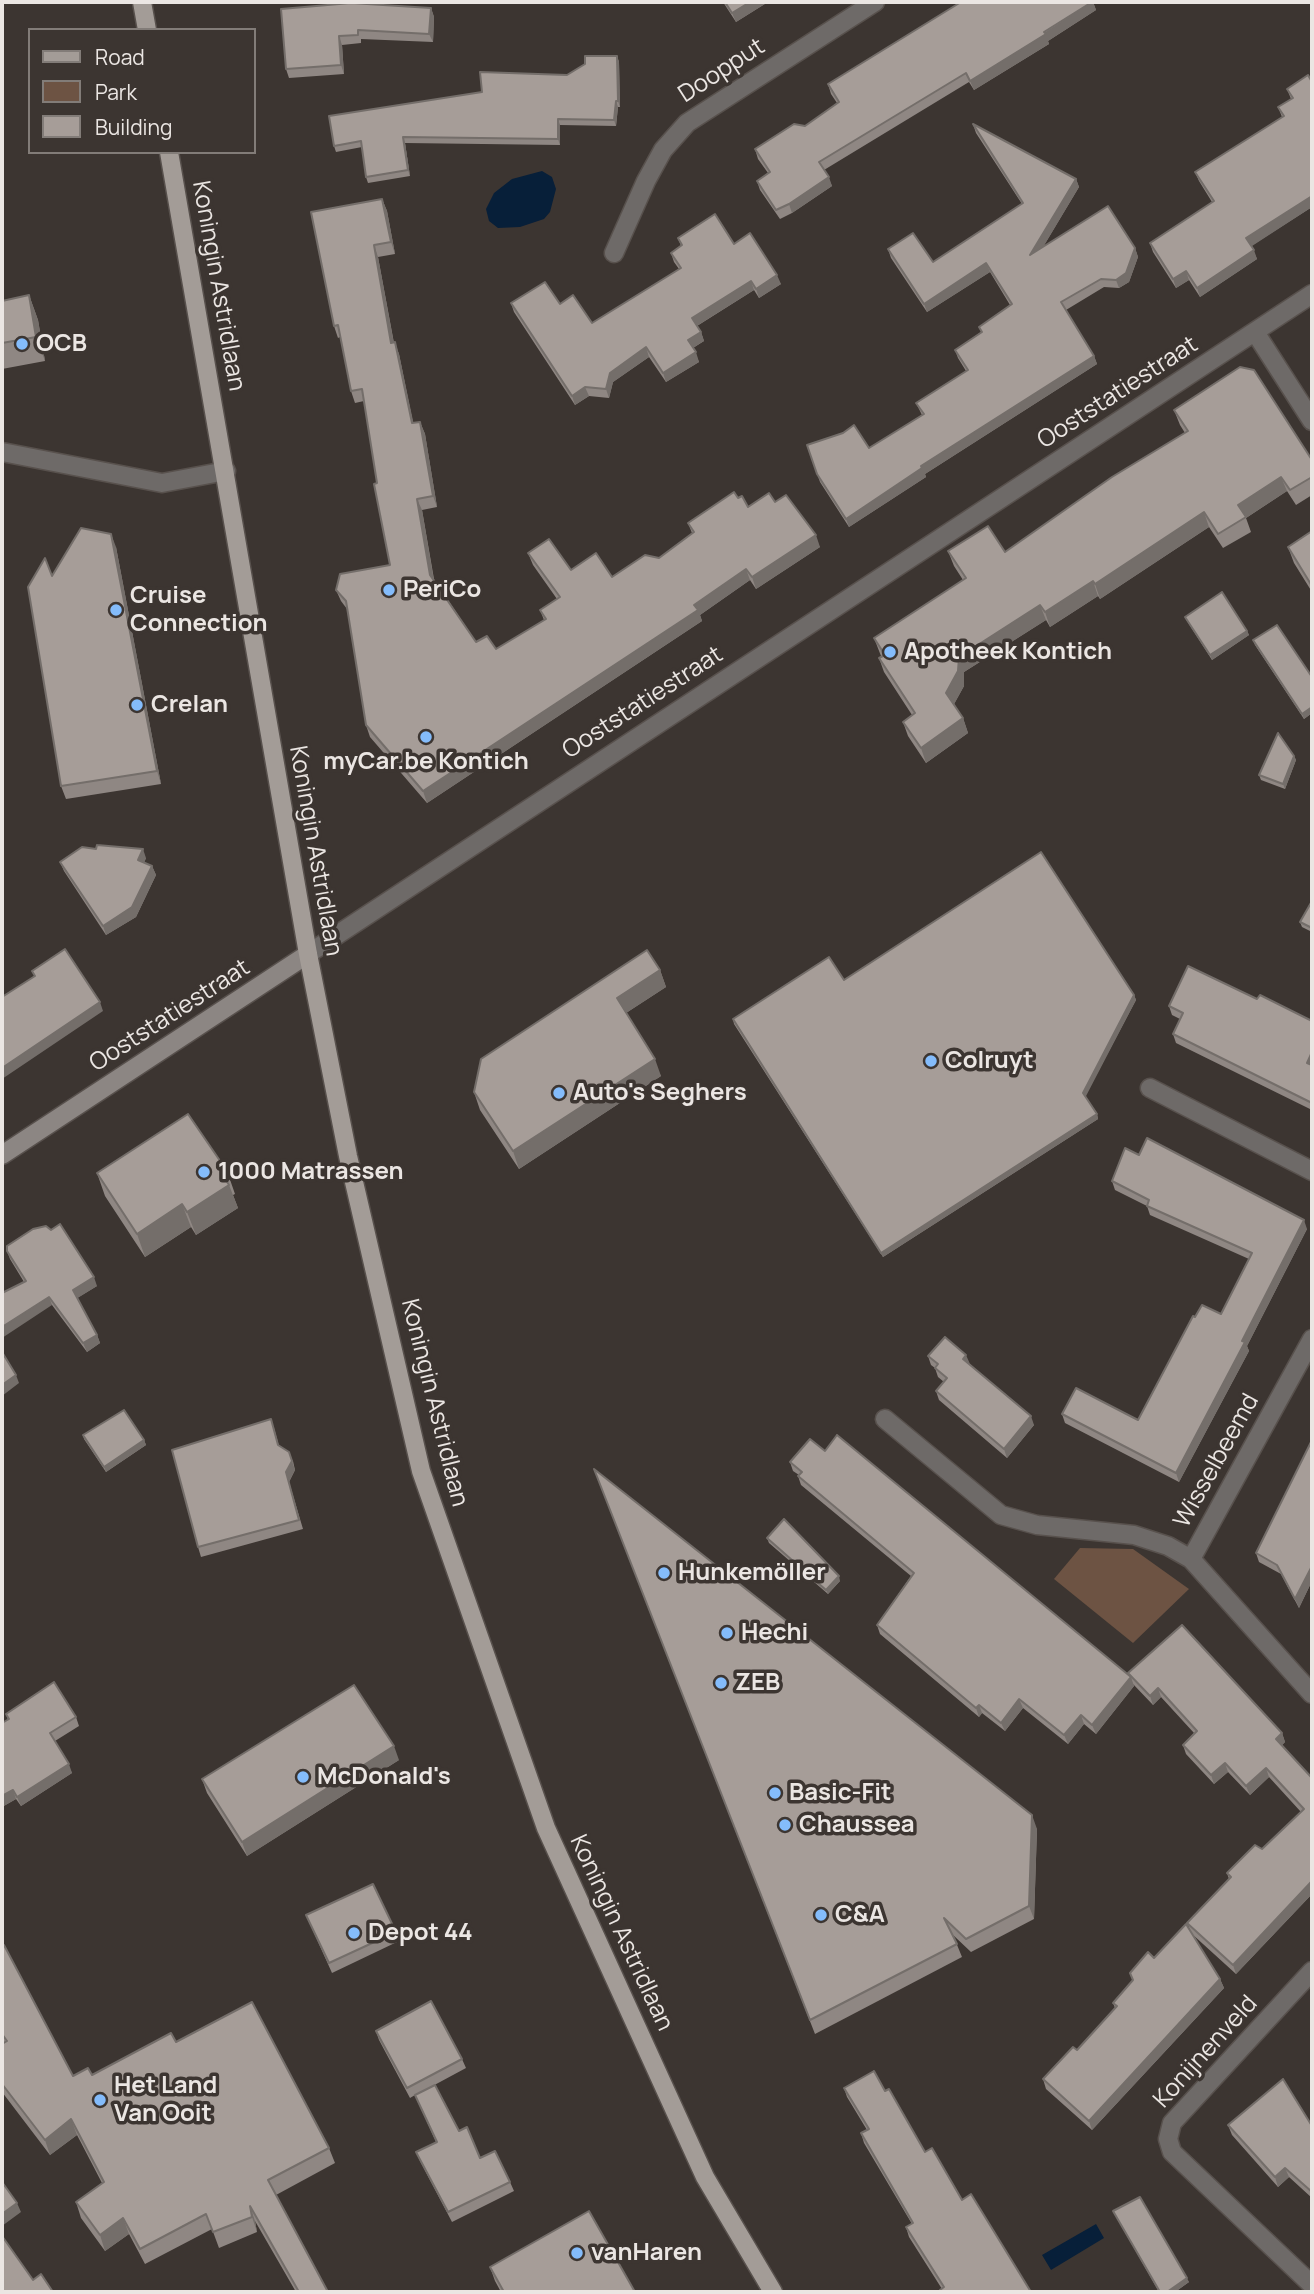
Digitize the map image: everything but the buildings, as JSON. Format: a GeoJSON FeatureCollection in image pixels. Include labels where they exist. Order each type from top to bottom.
{"type":"FeatureCollection","features":[{"type":"Feature","properties":{"kind":"main road"},"geometry":{"type":"LineString","coordinates":[[142,2],[148,28]]}},
{"type":"Feature","properties":{"kind":"main road","name":"Koningin Astridlaan"},"geometry":{"type":"LineString","coordinates":[[169,154],[308,954],[348,1156],[425,1484],[546,1828],[705,2177],[772,2292]]}},
{"type":"Feature","properties":{"kind":"street","name":"Doopput"},"geometry":{"type":"LineString","coordinates":[[614,253],[663,150],[687,123],[875,2]]}},
{"type":"Feature","properties":{"kind":"street","name":"Ooststatiestraat"},"geometry":{"type":"LineString","coordinates":[[2,1156],[1312,294]]}},
{"type":"Feature","properties":{"kind":"street"},"geometry":{"type":"LineString","coordinates":[[1255,332],[1312,421]]}},
{"type":"Feature","properties":{"kind":"street"},"geometry":{"type":"LineString","coordinates":[[2,452],[162,483],[226,471]]}},
{"type":"Feature","properties":{"kind":"street"},"geometry":{"type":"LineString","coordinates":[[1150,1088],[1312,1171]]}},
{"type":"Feature","properties":{"kind":"street","name":"Wisselbeemd"},"geometry":{"type":"LineString","coordinates":[[1312,1339],[1191,1559],[1312,1694]]}},
{"type":"Feature","properties":{"kind":"street"},"geometry":{"type":"LineString","coordinates":[[885,1419],[1001,1515],[1037,1525],[1134,1535],[1168,1546],[1191,1559]]}},
{"type":"Feature","properties":{"kind":"street","name":"Konijnenveld"},"geometry":{"type":"LineString","coordinates":[[1312,1971],[1172,2123],[1168,2139],[1172,2152],[1312,2285]]}},
{"type":"Feature","properties":{"kind":"green space"},"geometry":{"type":"Polygon","coordinates":[[[1080,1548],[1133,1549],[1189,1589],[1133,1643],[1054,1579],[1080,1548]]]}},
{"type":"Feature","properties":{"kind":"water"},"geometry":{"type":"Polygon","coordinates":[[[542,171],[552,177],[556,189],[550,212],[544,219],[520,227],[498,228],[489,221],[486,209],[494,193],[512,179],[542,171]]]}},
{"type":"Feature","properties":{"kind":"water"},"geometry":{"type":"Polygon","coordinates":[[[1096,2224],[1104,2238],[1051,2270],[1042,2255],[1096,2224]]]}},
{"type":"Feature","properties":{"kind":"place","name":"OCB"},"geometry":{"type":"Point","coordinates":[22,344]}},
{"type":"Feature","properties":{"kind":"place","name":"PeriCo"},"geometry":{"type":"Point","coordinates":[389,590]}},
{"type":"Feature","properties":{"kind":"place","name":"Cruise Connection"},"geometry":{"type":"Point","coordinates":[116,610]}},
{"type":"Feature","properties":{"kind":"place","name":"Apotheek Kontich"},"geometry":{"type":"Point","coordinates":[890,652]}},
{"type":"Feature","properties":{"kind":"place","name":"Crelan"},"geometry":{"type":"Point","coordinates":[137,705]}},
{"type":"Feature","properties":{"kind":"place","name":"myCar.be Kontich"},"geometry":{"type":"Point","coordinates":[426,737]}},
{"type":"Feature","properties":{"kind":"place","name":"Colruyt"},"geometry":{"type":"Point","coordinates":[931,1061]}},
{"type":"Feature","properties":{"kind":"place","name":"Auto's Seghers"},"geometry":{"type":"Point","coordinates":[559,1093]}},
{"type":"Feature","properties":{"kind":"place","name":"1000 Matrassen"},"geometry":{"type":"Point","coordinates":[204,1172]}},
{"type":"Feature","properties":{"kind":"place","name":"Hunkemöller"},"geometry":{"type":"Point","coordinates":[664,1573]}},
{"type":"Feature","properties":{"kind":"place","name":"Hechi"},"geometry":{"type":"Point","coordinates":[727,1633]}},
{"type":"Feature","properties":{"kind":"place","name":"ZEB"},"geometry":{"type":"Point","coordinates":[721,1683]}},
{"type":"Feature","properties":{"kind":"place","name":"McDonald's"},"geometry":{"type":"Point","coordinates":[303,1777]}},
{"type":"Feature","properties":{"kind":"place","name":"Basic-Fit"},"geometry":{"type":"Point","coordinates":[775,1793]}},
{"type":"Feature","properties":{"kind":"place","name":"Chaussea"},"geometry":{"type":"Point","coordinates":[785,1825]}},
{"type":"Feature","properties":{"kind":"place","name":"C&A"},"geometry":{"type":"Point","coordinates":[821,1915]}},
{"type":"Feature","properties":{"kind":"place","name":"Depot 44"},"geometry":{"type":"Point","coordinates":[354,1933]}},
{"type":"Feature","properties":{"kind":"place","name":"Het Land Van Ooit"},"geometry":{"type":"Point","coordinates":[100,2100]}},
{"type":"Feature","properties":{"kind":"place","name":"vanHaren"},"geometry":{"type":"Point","coordinates":[577,2253]}}]}
